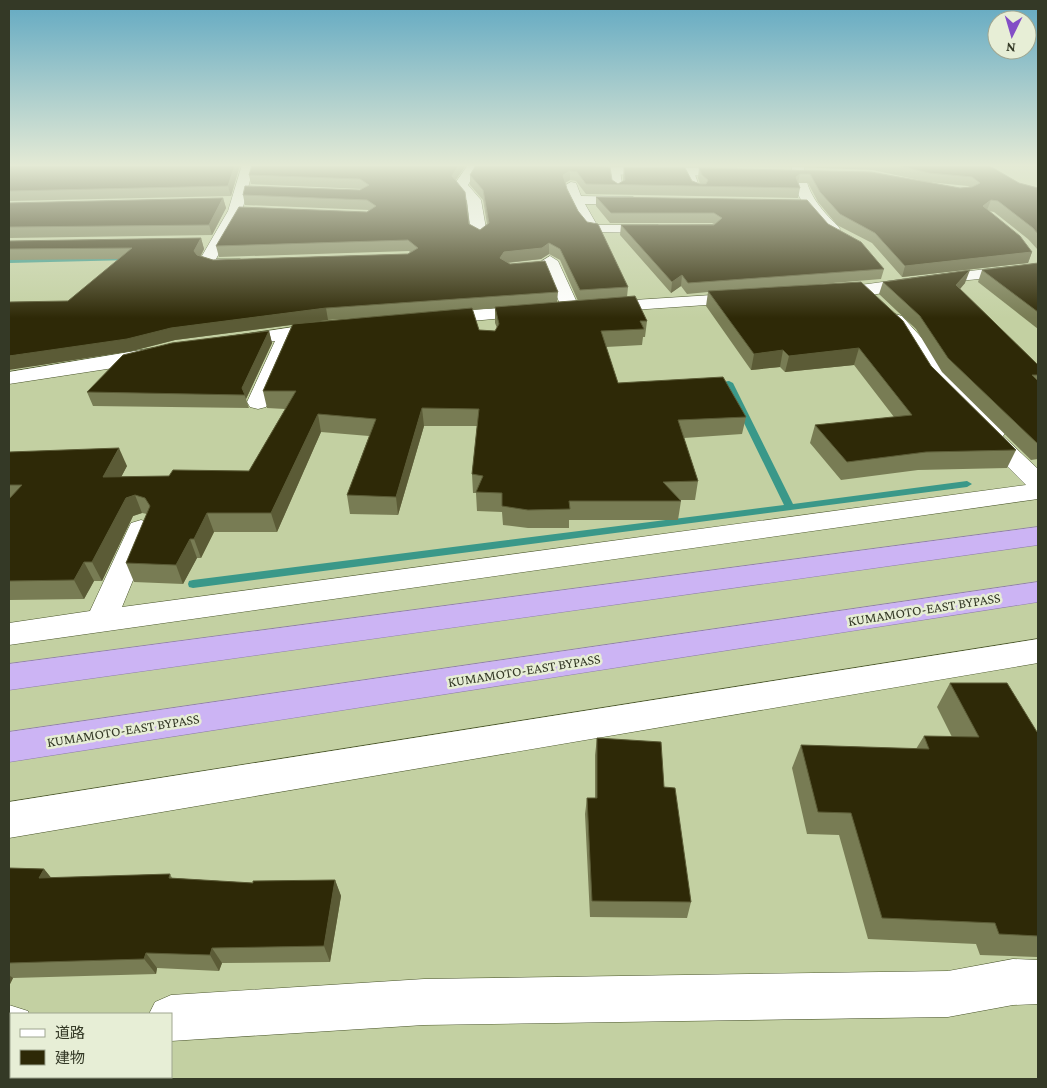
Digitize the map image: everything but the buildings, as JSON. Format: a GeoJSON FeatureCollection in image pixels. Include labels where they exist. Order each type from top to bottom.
{"type":"FeatureCollection","features":[{"type":"Feature","properties":{"kind":"highway"},"geometry":{"type":"LineString","coordinates":[[9,677],[1038,536]]}},
{"type":"Feature","properties":{"kind":"highway","name":"KUMAMOTO-EAST BYPASS"},"geometry":{"type":"LineString","coordinates":[[9,748],[1038,592]]}},
{"type":"Feature","properties":{"kind":"street"},"geometry":{"type":"LineString","coordinates":[[231,216],[207,261],[216,264],[257,263]]}},
{"type":"Feature","properties":{"kind":"street"},"geometry":{"type":"LineString","coordinates":[[476,216],[479,234]]}},
{"type":"Feature","properties":{"kind":"street"},"geometry":{"type":"LineString","coordinates":[[585,216],[592,229],[675,229]]}},
{"type":"Feature","properties":{"kind":"street"},"geometry":{"type":"LineString","coordinates":[[820,216],[831,228],[848,238]]}},
{"type":"Feature","properties":{"kind":"street"},"geometry":{"type":"LineString","coordinates":[[198,242],[218,242]]}},
{"type":"Feature","properties":{"kind":"street"},"geometry":{"type":"LineString","coordinates":[[545,264],[571,309]]}},
{"type":"Feature","properties":{"kind":"street"},"geometry":{"type":"LineString","coordinates":[[817,291],[861,290],[1035,267]]}},
{"type":"Feature","properties":{"kind":"street"},"geometry":{"type":"LineString","coordinates":[[884,270],[896,285]]}},
{"type":"Feature","properties":{"kind":"street"},"geometry":{"type":"LineString","coordinates":[[861,290],[894,319],[1038,482]]}},
{"type":"Feature","properties":{"kind":"street"},"geometry":{"type":"LineString","coordinates":[[418,320],[484,323],[571,309],[761,296]]}},
{"type":"Feature","properties":{"kind":"street"},"geometry":{"type":"LineString","coordinates":[[216,344],[346,326]]}},
{"type":"Feature","properties":{"kind":"street"},"geometry":{"type":"LineString","coordinates":[[258,402],[288,334]]}},
{"type":"Feature","properties":{"kind":"street"},"geometry":{"type":"LineString","coordinates":[[9,378],[133,359],[167,350]]}},
{"type":"Feature","properties":{"kind":"street"},"geometry":{"type":"LineString","coordinates":[[9,634],[1038,491]]}},
{"type":"Feature","properties":{"kind":"street"},"geometry":{"type":"LineString","coordinates":[[101,622],[143,524]]}},
{"type":"Feature","properties":{"kind":"street"},"geometry":{"type":"LineString","coordinates":[[9,820],[1038,651]]}},
{"type":"Feature","properties":{"kind":"street"},"geometry":{"type":"LineString","coordinates":[[172,1018],[424,1002],[948,994],[1013,982],[1038,982]]}},
{"type":"Feature","properties":{"kind":"waterway"},"geometry":{"type":"LineString","coordinates":[[9,261],[130,259]]}},
{"type":"Feature","properties":{"kind":"waterway"},"geometry":{"type":"LineString","coordinates":[[715,385],[729,383],[789,505]]}},
{"type":"Feature","properties":{"kind":"waterway"},"geometry":{"type":"LineString","coordinates":[[193,584],[967,484]]}}]}
